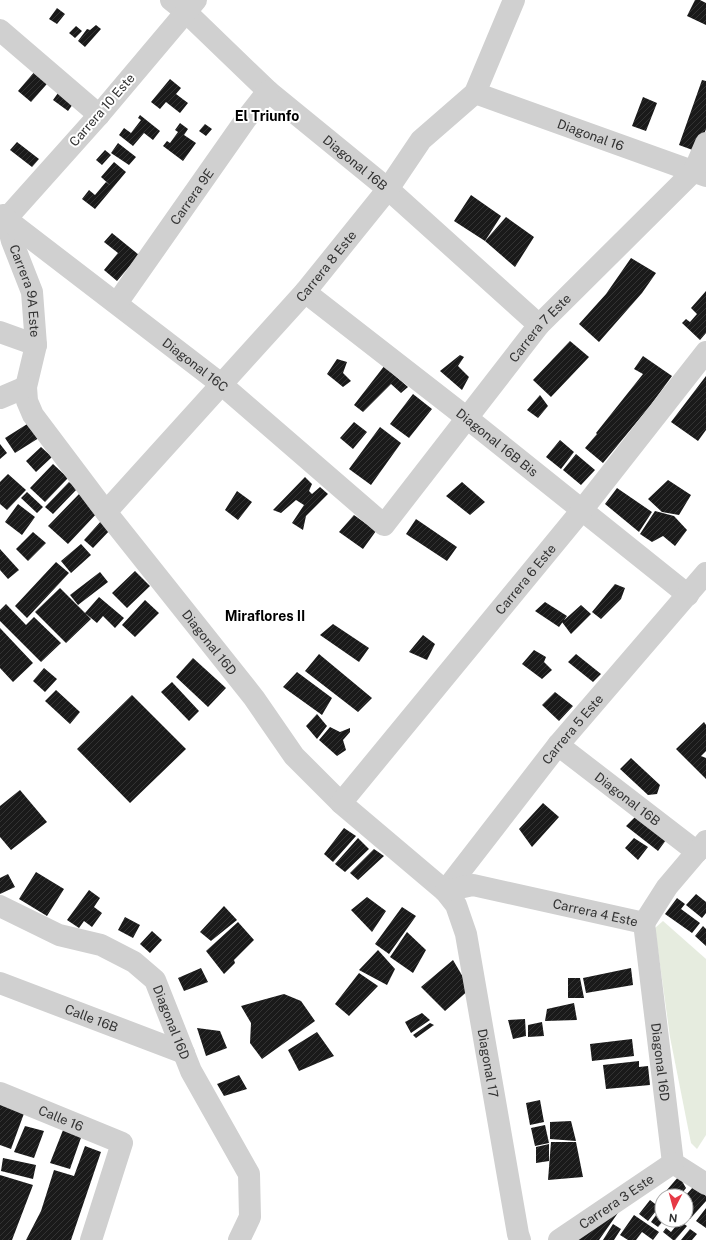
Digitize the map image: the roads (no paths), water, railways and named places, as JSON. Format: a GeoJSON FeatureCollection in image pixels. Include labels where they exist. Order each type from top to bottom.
{"type":"FeatureCollection","features":[{"type":"Feature","properties":{"kind":"street","name":"Carrera 8 Este"},"geometry":{"type":"LineString","coordinates":[[106,512],[305,292],[388,188],[421,140],[475,93],[514,0]]}},
{"type":"Feature","properties":{"kind":"street","name":"Diagonal 16B"},"geometry":{"type":"LineString","coordinates":[[184,4],[268,91],[388,188],[539,325]]}},
{"type":"Feature","properties":{"kind":"street","name":"Carrera 10 Este"},"geometry":{"type":"LineString","coordinates":[[3,215],[99,115],[184,4]]}},
{"type":"Feature","properties":{"kind":"street"},"geometry":{"type":"LineString","coordinates":[[0,30],[99,115]]}},
{"type":"Feature","properties":{"kind":"street","name":"Carrera 9E"},"geometry":{"type":"LineString","coordinates":[[116,303],[246,119],[268,91]]}},
{"type":"Feature","properties":{"kind":"street","name":"Diagonal 16"},"geometry":{"type":"LineString","coordinates":[[475,93],[700,173]]}},
{"type":"Feature","properties":{"kind":"street","name":"Carrera 7 Este"},"geometry":{"type":"LineString","coordinates":[[384,525],[539,325],[700,173],[706,143]]}},
{"type":"Feature","properties":{"kind":"street","name":"Diagonal 16C"},"geometry":{"type":"LineString","coordinates":[[3,215],[221,384],[384,525]]}},
{"type":"Feature","properties":{"kind":"street","name":"Carrera 9A Este"},"geometry":{"type":"LineString","coordinates":[[3,215],[32,292],[36,345],[26,387]]}},
{"type":"Feature","properties":{"kind":"street","name":"Diagonal 16B Bis"},"geometry":{"type":"LineString","coordinates":[[305,292],[688,595]]}},
{"type":"Feature","properties":{"kind":"street"},"geometry":{"type":"LineString","coordinates":[[0,332],[36,345]]}},
{"type":"Feature","properties":{"kind":"street","name":"Carrera 6 Este"},"geometry":{"type":"LineString","coordinates":[[340,803],[582,510],[706,352]]}},
{"type":"Feature","properties":{"kind":"street"},"geometry":{"type":"LineString","coordinates":[[0,398],[26,387]]}},
{"type":"Feature","properties":{"kind":"street","name":"Diagonal 16D"},"geometry":{"type":"LineString","coordinates":[[26,387],[27,401],[33,415],[106,512],[254,698],[294,756],[340,803],[445,891]]}},
{"type":"Feature","properties":{"kind":"street","name":"Carrera 5 Este"},"geometry":{"type":"LineString","coordinates":[[445,891],[558,745],[706,573]]}},
{"type":"Feature","properties":{"kind":"street","name":"Diagonal 16B"},"geometry":{"type":"LineString","coordinates":[[558,745],[702,846]]}},
{"type":"Feature","properties":{"kind":"street","name":"Carrera 4 Este"},"geometry":{"type":"LineString","coordinates":[[445,891],[473,885],[644,923],[667,887],[702,846]]}},
{"type":"Feature","properties":{"kind":"street","name":"Diagonal 17"},"geometry":{"type":"LineString","coordinates":[[445,891],[456,905],[466,934],[520,1240]]}},
{"type":"Feature","properties":{"kind":"street","name":"Diagonal 16D"},"geometry":{"type":"LineString","coordinates":[[0,906],[59,935],[101,945],[134,962],[155,980],[191,1071],[249,1174],[250,1217],[240,1240]]}},
{"type":"Feature","properties":{"kind":"street","name":"Diagonal 16D"},"geometry":{"type":"LineString","coordinates":[[644,923],[673,1163]]}},
{"type":"Feature","properties":{"kind":"street","name":"Calle 16B"},"geometry":{"type":"LineString","coordinates":[[0,983],[184,1053]]}},
{"type":"Feature","properties":{"kind":"street","name":"Calle 16"},"geometry":{"type":"LineString","coordinates":[[0,1093],[122,1143],[91,1240]]}},
{"type":"Feature","properties":{"kind":"street"},"geometry":{"type":"LineString","coordinates":[[673,1163],[706,1184]]}},
{"type":"Feature","properties":{"kind":"street","name":"Carrera 3 Este"},"geometry":{"type":"LineString","coordinates":[[559,1240],[673,1163]]}},
{"type":"Feature","properties":{"kind":"district","name":"El Triunfo"},"geometry":{"type":"Point","coordinates":[267,116]}},
{"type":"Feature","properties":{"kind":"district","name":"Miraflores II"},"geometry":{"type":"Point","coordinates":[265,616]}}]}
